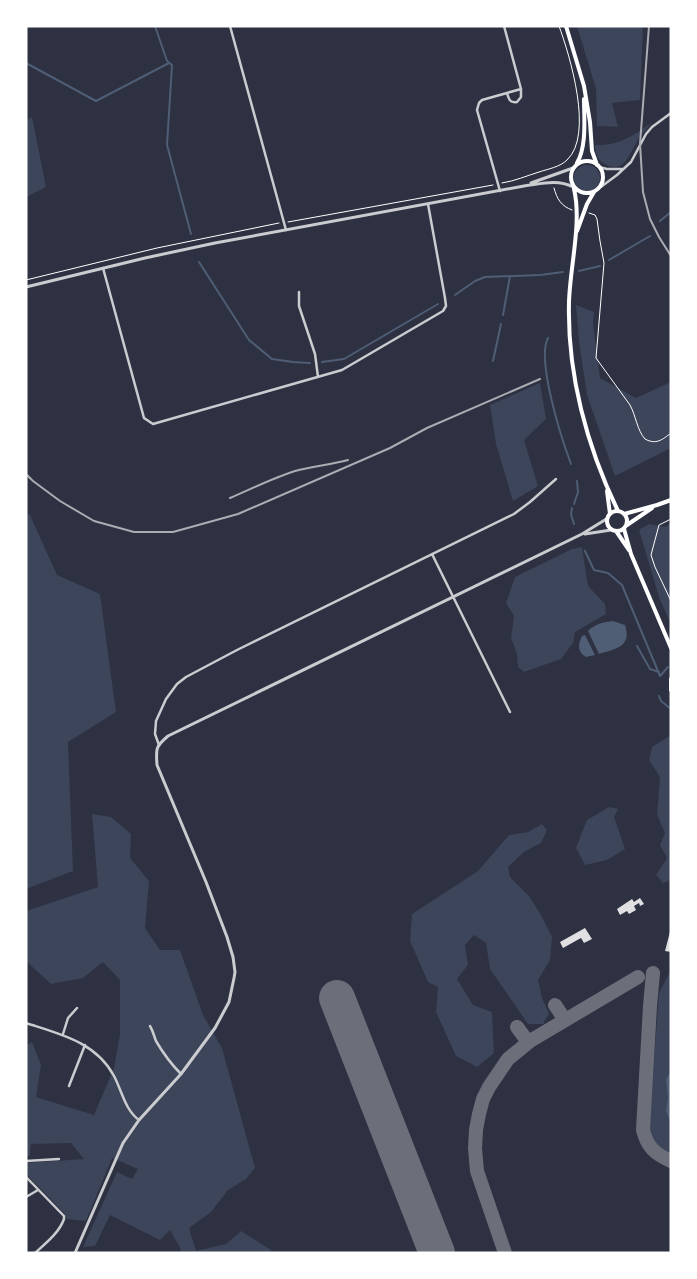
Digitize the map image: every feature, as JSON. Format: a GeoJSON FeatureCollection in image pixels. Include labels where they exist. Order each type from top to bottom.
{"type":"FeatureCollection","features":[{"type":"Feature","properties":{"kind":"main road"},"geometry":{"type":"LineString","coordinates":[[566,26],[584,86],[590,122],[592,151],[602,173],[603,180],[587,204],[576,236]]}},
{"type":"Feature","properties":{"kind":"main road"},"geometry":{"type":"LineString","coordinates":[[584,86],[582,152],[570,179],[577,202],[576,236],[570,297],[570,348],[578,397],[585,425],[606,486],[618,511],[624,514],[627,520],[625,527],[632,554],[671,648]]}},
{"type":"Feature","properties":{"kind":"main road"},"geometry":{"type":"LineString","coordinates":[[574,167],[578,163],[585,161],[598,165]]}},
{"type":"Feature","properties":{"kind":"main road"},"geometry":{"type":"LineString","coordinates":[[574,188],[589,194],[596,191]]}},
{"type":"Feature","properties":{"kind":"main road"},"geometry":{"type":"LineString","coordinates":[[606,486],[609,516],[608,527],[614,531],[632,554]]}},
{"type":"Feature","properties":{"kind":"main road"},"geometry":{"type":"LineString","coordinates":[[624,514],[671,500]]}},
{"type":"Feature","properties":{"kind":"main road"},"geometry":{"type":"LineString","coordinates":[[614,531],[620,531],[657,505]]}},
{"type":"Feature","properties":{"kind":"main road"},"geometry":{"type":"LineString","coordinates":[[609,516],[618,511]]}},
{"type":"Feature","properties":{"kind":"main road"},"geometry":{"type":"LineString","coordinates":[[671,679],[671,690]]}},
{"type":"Feature","properties":{"kind":"street"},"geometry":{"type":"LineString","coordinates":[[230,26],[286,230]]}},
{"type":"Feature","properties":{"kind":"street"},"geometry":{"type":"LineString","coordinates":[[504,26],[521,89],[521,96],[518,102],[511,102],[507,93]]}},
{"type":"Feature","properties":{"kind":"street"},"geometry":{"type":"LineString","coordinates":[[500,191],[478,110],[479,104],[482,100],[521,89]]}},
{"type":"Feature","properties":{"kind":"street"},"geometry":{"type":"LineString","coordinates":[[596,191],[631,162],[646,134],[652,127],[671,113]]}},
{"type":"Feature","properties":{"kind":"street"},"geometry":{"type":"LineString","coordinates":[[598,165],[607,170],[623,168]]}},
{"type":"Feature","properties":{"kind":"street"},"geometry":{"type":"LineString","coordinates":[[524,186],[574,167]]}},
{"type":"Feature","properties":{"kind":"street"},"geometry":{"type":"LineString","coordinates":[[26,288],[103,268],[215,243],[524,186],[558,182],[565,183],[574,188]]}},
{"type":"Feature","properties":{"kind":"street"},"geometry":{"type":"LineString","coordinates":[[103,268],[144,418],[153,424],[342,370],[443,312],[446,306],[445,298],[428,204]]}},
{"type":"Feature","properties":{"kind":"street"},"geometry":{"type":"LineString","coordinates":[[300,292],[300,306],[315,354],[318,378]]}},
{"type":"Feature","properties":{"kind":"street"},"geometry":{"type":"LineString","coordinates":[[159,744],[154,729],[162,706],[177,684],[186,677],[521,510],[556,479]]}},
{"type":"Feature","properties":{"kind":"street"},"geometry":{"type":"LineString","coordinates":[[75,1253],[123,1143],[139,1120],[181,1074],[214,1028],[225,1010],[231,994],[235,972],[228,937],[157,765],[156,754],[159,744],[168,736],[582,534],[609,516]]}},
{"type":"Feature","properties":{"kind":"street"},"geometry":{"type":"LineString","coordinates":[[582,534],[614,531]]}},
{"type":"Feature","properties":{"kind":"street"},"geometry":{"type":"LineString","coordinates":[[432,554],[510,712]]}},
{"type":"Feature","properties":{"kind":"street"},"geometry":{"type":"LineString","coordinates":[[63,1034],[68,1018],[77,1008]]}},
{"type":"Feature","properties":{"kind":"street"},"geometry":{"type":"LineString","coordinates":[[26,1023],[63,1034],[85,1045],[94,1052],[110,1070],[130,1112],[139,1120]]}},
{"type":"Feature","properties":{"kind":"street"},"geometry":{"type":"LineString","coordinates":[[150,1026],[162,1052],[181,1074]]}},
{"type":"Feature","properties":{"kind":"street"},"geometry":{"type":"LineString","coordinates":[[69,1086],[85,1045]]}},
{"type":"Feature","properties":{"kind":"street"},"geometry":{"type":"LineString","coordinates":[[26,1161],[58,1159]]}},
{"type":"Feature","properties":{"kind":"street"},"geometry":{"type":"LineString","coordinates":[[26,1177],[64,1216],[59,1228],[35,1253]]}},
{"type":"Feature","properties":{"kind":"street"},"geometry":{"type":"LineString","coordinates":[[26,1197],[38,1190]]}},
{"type":"Feature","properties":{"kind":"path"},"geometry":{"type":"LineString","coordinates":[[549,170],[564,163],[572,155],[577,143],[578,98],[573,71],[560,26]]}},
{"type":"Feature","properties":{"kind":"path"},"geometry":{"type":"LineString","coordinates":[[603,259],[596,358],[630,405],[640,433],[645,439],[659,442],[671,433]]}},
{"type":"Feature","properties":{"kind":"path"},"geometry":{"type":"LineString","coordinates":[[671,519],[661,524],[658,528],[651,555],[671,601]]}},
{"type":"Feature","properties":{"kind":"shaded area"},"geometry":{"type":"Polygon","coordinates":[[[577,26],[643,26],[640,100],[612,103],[618,127],[597,126],[596,89],[577,26]]]}},
{"type":"Feature","properties":{"kind":"shaded area"},"geometry":{"type":"Polygon","coordinates":[[[32,117],[46,187],[26,197],[26,120],[32,117]]]}},
{"type":"Feature","properties":{"kind":"shaded area"},"geometry":{"type":"Polygon","coordinates":[[[653,122],[641,136],[622,165],[617,167],[610,166],[599,159],[595,145],[619,142],[653,122]]]}},
{"type":"Feature","properties":{"kind":"shaded area"},"geometry":{"type":"Polygon","coordinates":[[[587,165],[596,169],[600,178],[596,187],[587,191],[578,187],[574,178],[578,169],[587,165]]]}},
{"type":"Feature","properties":{"kind":"shaded area"},"geometry":{"type":"Polygon","coordinates":[[[576,305],[594,312],[593,323],[600,378],[636,398],[671,382],[671,448],[615,476],[587,395],[579,342],[576,305]]]}},
{"type":"Feature","properties":{"kind":"shaded area"},"geometry":{"type":"Polygon","coordinates":[[[540,383],[546,419],[524,440],[538,486],[513,501],[496,444],[490,405],[540,383]]]}},
{"type":"Feature","properties":{"kind":"shaded area"},"geometry":{"type":"Polygon","coordinates":[[[26,514],[30,515],[57,575],[100,594],[116,712],[68,742],[73,871],[26,889],[26,514]]]}},
{"type":"Feature","properties":{"kind":"shaded area"},"geometry":{"type":"Polygon","coordinates":[[[649,524],[665,527],[671,524],[671,624],[660,600],[639,530],[649,524]]]}},
{"type":"Feature","properties":{"kind":"shaded area"},"geometry":{"type":"Polygon","coordinates":[[[582,547],[588,586],[605,604],[606,614],[575,632],[573,643],[561,659],[524,672],[518,667],[517,654],[511,638],[514,616],[506,603],[515,577],[572,549],[582,547]]]}},
{"type":"Feature","properties":{"kind":"shaded area"},"geometry":{"type":"Polygon","coordinates":[[[613,621],[625,625],[627,632],[624,643],[617,648],[599,654],[588,631],[599,624],[613,621]]]}},
{"type":"Feature","properties":{"kind":"shaded area"},"geometry":{"type":"Polygon","coordinates":[[[585,635],[595,655],[586,657],[581,653],[579,645],[582,636],[585,635]]]}},
{"type":"Feature","properties":{"kind":"shaded area"},"geometry":{"type":"Polygon","coordinates":[[[671,735],[671,880],[663,883],[656,875],[667,858],[660,845],[665,833],[657,815],[660,777],[649,760],[652,747],[671,735]]]}},
{"type":"Feature","properties":{"kind":"shaded area"},"geometry":{"type":"Polygon","coordinates":[[[609,807],[618,809],[614,817],[625,849],[607,860],[585,865],[576,848],[587,820],[609,807]]]}},
{"type":"Feature","properties":{"kind":"shaded area"},"geometry":{"type":"Polygon","coordinates":[[[92,814],[111,817],[131,834],[130,858],[149,881],[145,928],[160,950],[180,950],[203,1015],[222,1048],[255,1168],[246,1179],[228,1190],[211,1212],[189,1228],[196,1251],[226,1244],[241,1231],[271,1250],[272,1253],[179,1253],[181,1250],[170,1230],[160,1240],[110,1215],[95,1246],[83,1247],[117,1172],[132,1179],[138,1169],[112,1158],[86,1221],[67,1219],[64,1213],[26,1174],[26,1163],[84,1159],[71,1143],[31,1144],[30,1156],[26,1156],[26,1045],[32,1042],[41,1065],[36,1097],[94,1115],[114,1068],[120,1034],[120,980],[103,962],[83,978],[51,984],[26,961],[26,911],[98,887],[92,814]]]}},
{"type":"Feature","properties":{"kind":"shaded area"},"geometry":{"type":"Polygon","coordinates":[[[542,824],[547,830],[541,843],[524,852],[508,867],[510,877],[529,896],[552,937],[550,960],[538,980],[542,998],[549,1014],[543,1024],[528,1024],[490,969],[486,943],[474,935],[465,945],[468,965],[457,979],[473,1005],[492,1012],[494,1053],[477,1067],[456,1056],[436,1012],[438,987],[428,982],[410,941],[412,914],[478,871],[509,835],[528,832],[542,824]]]}},
{"type":"Feature","properties":{"kind":"shaded area"},"geometry":{"type":"Polygon","coordinates":[[[671,970],[671,1156],[656,1147],[649,1131],[659,993],[671,970]]]}},
{"type":"Feature","properties":{"kind":"shaded area"},"geometry":{"type":"Polygon","coordinates":[[[671,1071],[671,1123],[666,1111],[668,1097],[666,1079],[671,1071]]]}},
{"type":"Feature","properties":{"kind":"building"},"geometry":{"type":"Polygon","coordinates":[[[640,898],[644,904],[640,906],[639,903],[634,906],[636,910],[629,914],[627,911],[620,915],[617,909],[632,899],[634,902],[640,898]]]}},
{"type":"Feature","properties":{"kind":"building"},"geometry":{"type":"Polygon","coordinates":[[[585,928],[592,939],[584,943],[581,938],[563,948],[560,942],[585,928]]]}},
{"type":"Feature","properties":{"kind":"building"},"geometry":{"type":"Polygon","coordinates":[[[671,932],[671,952],[665,951],[671,932]]]}},
{"type":"Feature","properties":{"kind":"waterway"},"geometry":{"type":"LineString","coordinates":[[155,26],[167,61],[172,65],[167,145],[191,234]]}},
{"type":"Feature","properties":{"kind":"waterway"},"geometry":{"type":"LineString","coordinates":[[26,63],[96,101],[169,63]]}},
{"type":"Feature","properties":{"kind":"waterway"},"geometry":{"type":"LineString","coordinates":[[660,221],[671,212]]}},
{"type":"Feature","properties":{"kind":"waterway"},"geometry":{"type":"LineString","coordinates":[[609,260],[650,236]]}},
{"type":"Feature","properties":{"kind":"waterway"},"geometry":{"type":"LineString","coordinates":[[199,262],[249,340],[272,359],[310,363]]}},
{"type":"Feature","properties":{"kind":"waterway"},"geometry":{"type":"LineString","coordinates":[[579,271],[600,266]]}},
{"type":"Feature","properties":{"kind":"waterway"},"geometry":{"type":"LineString","coordinates":[[455,295],[475,281],[485,277],[540,275],[563,272]]}},
{"type":"Feature","properties":{"kind":"waterway"},"geometry":{"type":"LineString","coordinates":[[503,315],[510,276]]}},
{"type":"Feature","properties":{"kind":"waterway"},"geometry":{"type":"LineString","coordinates":[[322,362],[344,359],[438,304]]}},
{"type":"Feature","properties":{"kind":"waterway"},"geometry":{"type":"LineString","coordinates":[[493,361],[501,324]]}},
{"type":"Feature","properties":{"kind":"waterway"},"geometry":{"type":"LineString","coordinates":[[548,338],[545,349],[548,381],[571,464]]}},
{"type":"Feature","properties":{"kind":"waterway"},"geometry":{"type":"LineString","coordinates":[[574,504],[578,492],[577,481]]}},
{"type":"Feature","properties":{"kind":"waterway"},"geometry":{"type":"LineString","coordinates":[[572,508],[571,514],[574,524]]}},
{"type":"Feature","properties":{"kind":"waterway"},"geometry":{"type":"LineString","coordinates":[[585,551],[594,570],[608,573],[622,585],[660,676]]}},
{"type":"Feature","properties":{"kind":"waterway"},"geometry":{"type":"LineString","coordinates":[[637,646],[650,669],[659,672]]}},
{"type":"Feature","properties":{"kind":"waterway"},"geometry":{"type":"LineString","coordinates":[[660,676],[668,667]]}},
{"type":"Feature","properties":{"kind":"waterway"},"geometry":{"type":"LineString","coordinates":[[659,696],[661,701],[671,709]]}},
{"type":"Feature","properties":{"kind":"taxiway"},"geometry":{"type":"LineString","coordinates":[[653,973],[643,1130],[652,1149],[660,1156],[671,1161]]}},
{"type":"Feature","properties":{"kind":"taxiway"},"geometry":{"type":"LineString","coordinates":[[505,1253],[477,1171],[476,1130],[483,1099],[508,1059],[530,1041],[638,977]]}},
{"type":"Feature","properties":{"kind":"taxiway"},"geometry":{"type":"LineString","coordinates":[[555,1005],[565,1020]]}},
{"type":"Feature","properties":{"kind":"taxiway"},"geometry":{"type":"LineString","coordinates":[[517,1027],[528,1042]]}},
{"type":"Feature","properties":{"kind":"runway"},"geometry":{"type":"LineString","coordinates":[[337,998],[437,1253]]}},
{"type":"Feature","properties":{"kind":"railway"},"geometry":{"type":"LineString","coordinates":[[649,26],[640,144],[643,192],[650,219],[671,256]]}},
{"type":"Feature","properties":{"kind":"railway"},"geometry":{"type":"LineString","coordinates":[[26,474],[60,501],[94,521],[134,532],[173,532],[238,514],[390,448],[427,428],[540,379]]}},
{"type":"Feature","properties":{"kind":"railway"},"geometry":{"type":"LineString","coordinates":[[230,498],[295,471],[348,460]]}}]}
